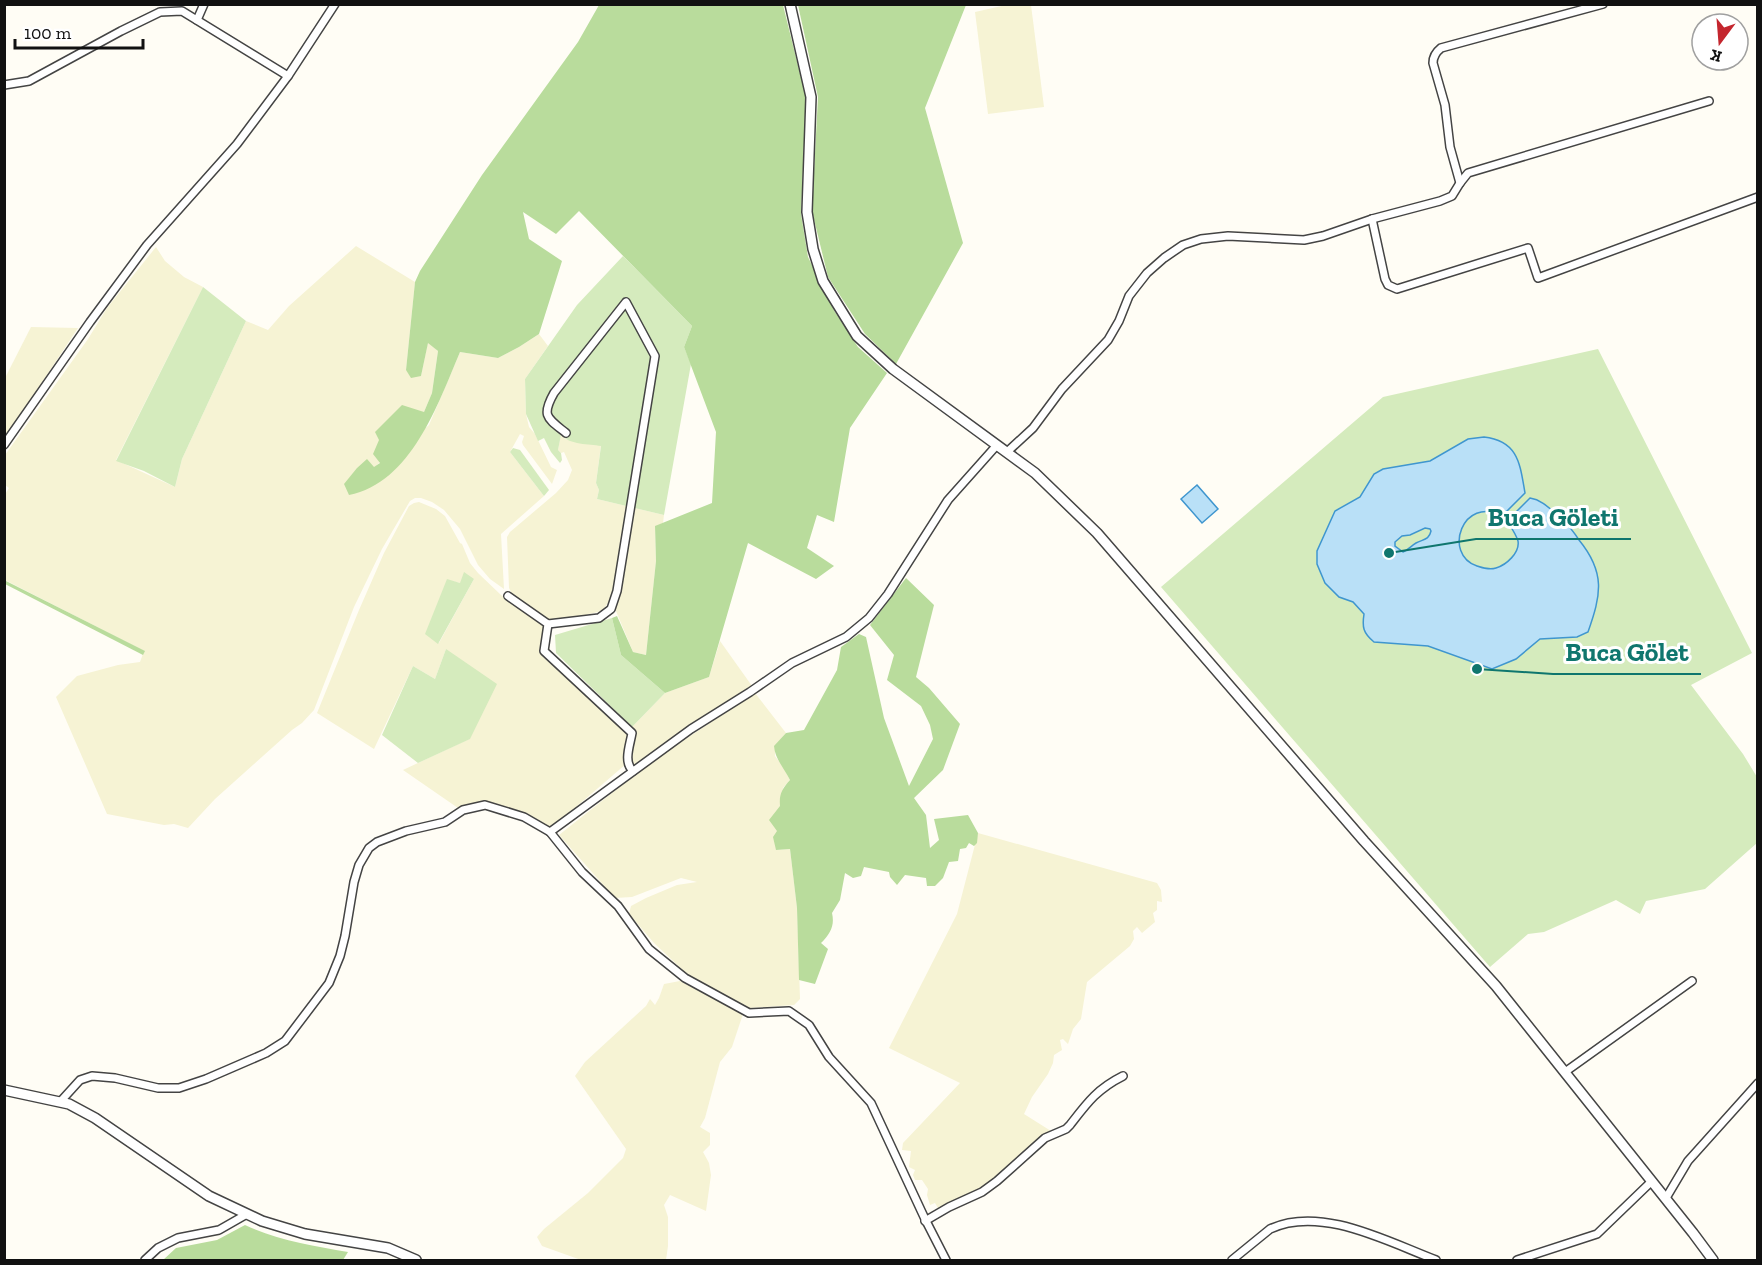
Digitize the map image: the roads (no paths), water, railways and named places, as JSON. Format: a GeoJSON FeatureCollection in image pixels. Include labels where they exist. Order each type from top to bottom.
{"type":"FeatureCollection","features":[{"type":"Feature","properties":{"kind":"street"},"geometry":{"type":"LineString","coordinates":[[197,20],[204,4]]}},
{"type":"Feature","properties":{"kind":"street"},"geometry":{"type":"LineString","coordinates":[[4,446],[90,322],[147,245],[237,144],[288,76],[335,4]]}},
{"type":"Feature","properties":{"kind":"street"},"geometry":{"type":"LineString","coordinates":[[790,4],[811,97],[807,212],[813,249],[824,281],[857,336],[893,369],[1035,473],[1097,533],[1364,841],[1490,979],[1694,1233],[1713,1260]]}},
{"type":"Feature","properties":{"kind":"street"},"geometry":{"type":"LineString","coordinates":[[1460,183],[1450,147],[1445,105],[1433,63],[1437,51],[1441,48],[1604,4]]}},
{"type":"Feature","properties":{"kind":"street"},"geometry":{"type":"LineString","coordinates":[[4,85],[29,81],[160,12],[182,11],[288,76]]}},
{"type":"Feature","properties":{"kind":"street"},"geometry":{"type":"LineString","coordinates":[[1007,452],[1033,428],[1062,389],[1108,339],[1119,321],[1129,296],[1147,273],[1184,245],[1201,239],[1228,236],[1304,240],[1323,236],[1452,196],[1468,173],[1709,101]]}},
{"type":"Feature","properties":{"kind":"street"},"geometry":{"type":"LineString","coordinates":[[1372,219],[1384,279],[1388,285],[1397,289],[1528,248],[1538,278],[1758,197]]}},
{"type":"Feature","properties":{"kind":"street"},"geometry":{"type":"LineString","coordinates":[[508,596],[548,624],[598,618],[611,609],[617,591],[656,356],[626,302],[554,393],[547,406],[548,416],[566,433]]}},
{"type":"Feature","properties":{"kind":"street"},"geometry":{"type":"LineString","coordinates":[[550,832],[691,729],[792,663],[846,637],[869,618],[888,594],[948,500],[997,445]]}},
{"type":"Feature","properties":{"kind":"street"},"geometry":{"type":"LineString","coordinates":[[548,624],[544,651],[632,733],[627,760],[628,767],[633,771]]}},
{"type":"Feature","properties":{"kind":"street"},"geometry":{"type":"LineString","coordinates":[[60,1102],[80,1080],[92,1076],[115,1078],[158,1088],[179,1088],[266,1053],[285,1041],[329,982],[345,936],[359,865],[369,848],[377,842],[406,831],[445,822],[463,810],[485,805],[524,818],[550,832],[582,872],[618,906],[649,949],[684,978],[749,1013],[789,1011],[809,1025],[830,1057],[871,1103],[925,1221],[946,1260]]}},
{"type":"Feature","properties":{"kind":"street"},"geometry":{"type":"LineString","coordinates":[[1565,1072],[1692,981]]}},
{"type":"Feature","properties":{"kind":"street"},"geometry":{"type":"LineString","coordinates":[[925,1221],[982,1192],[1045,1138],[1066,1129],[1095,1095],[1110,1083],[1123,1077]]}},
{"type":"Feature","properties":{"kind":"street"},"geometry":{"type":"LineString","coordinates":[[1666,1198],[1688,1161],[1758,1083]]}},
{"type":"Feature","properties":{"kind":"street"},"geometry":{"type":"LineString","coordinates":[[4,1090],[69,1104],[95,1118],[209,1196],[262,1221],[305,1234],[388,1248],[416,1260]]}},
{"type":"Feature","properties":{"kind":"street"},"geometry":{"type":"LineString","coordinates":[[1517,1260],[1597,1234],[1652,1181]]}},
{"type":"Feature","properties":{"kind":"street"},"geometry":{"type":"LineString","coordinates":[[145,1260],[158,1248],[178,1238],[219,1230],[247,1214]]}},
{"type":"Feature","properties":{"kind":"street"},"geometry":{"type":"LineString","coordinates":[[1232,1260],[1270,1229],[1302,1221],[1350,1227],[1436,1260]]}},
{"type":"Feature","properties":{"kind":"water"},"geometry":{"type":"Polygon","coordinates":[[[1484,437],[1496,439],[1511,449],[1519,464],[1525,493],[1502,516],[1488,512],[1477,513],[1468,519],[1459,539],[1466,560],[1477,566],[1491,569],[1512,558],[1517,550],[1518,541],[1507,521],[1530,498],[1547,506],[1573,531],[1588,552],[1597,574],[1598,595],[1588,632],[1577,637],[1540,639],[1516,659],[1492,669],[1428,646],[1374,642],[1364,630],[1364,614],[1353,602],[1339,597],[1325,583],[1317,564],[1317,551],[1335,511],[1360,497],[1374,474],[1383,469],[1430,461],[1468,439],[1484,437]],[[1425,528],[1402,536],[1395,542],[1395,546],[1403,552],[1427,538],[1430,529],[1425,528]]]}},
{"type":"Feature","properties":{"kind":"water"},"geometry":{"type":"Polygon","coordinates":[[[1197,485],[1218,509],[1202,523],[1181,499],[1197,485]]]}},
{"type":"Feature","properties":{"kind":"place","name":"Buca Göleti"},"geometry":{"type":"Point","coordinates":[1389,553]}},
{"type":"Feature","properties":{"kind":"place","name":"Buca Gölet"},"geometry":{"type":"Point","coordinates":[1477,669]}}]}
